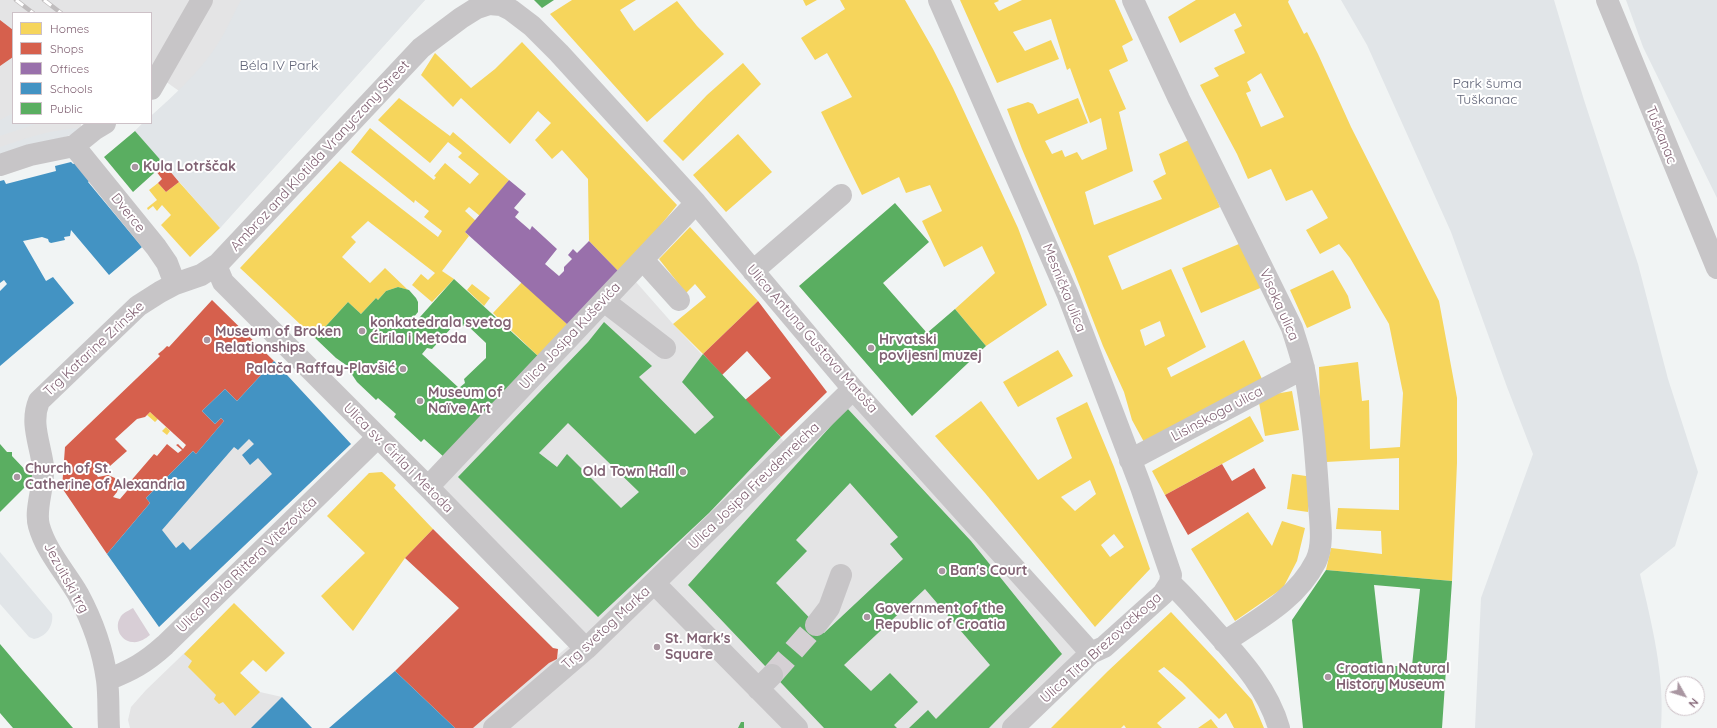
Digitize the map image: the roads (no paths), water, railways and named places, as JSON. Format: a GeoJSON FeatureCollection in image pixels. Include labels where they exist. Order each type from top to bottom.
{"type":"FeatureCollection","features":[{"type":"Feature","properties":{"kind":"street"},"geometry":{"type":"LineString","coordinates":[[152,87],[202,0]]}},
{"type":"Feature","properties":{"kind":"street","name":"Mesnička ulica"},"geometry":{"type":"LineString","coordinates":[[939,0],[1068,295],[1170,567],[1170,583]]}},
{"type":"Feature","properties":{"kind":"street","name":"Visoka ulica"},"geometry":{"type":"LineString","coordinates":[[1134,0],[1179,98],[1292,328],[1304,368],[1315,444],[1320,525],[1320,548],[1317,559],[1301,584],[1289,597],[1273,610],[1224,642]]}},
{"type":"Feature","properties":{"kind":"street","name":"Tuškanac"},"geometry":{"type":"LineString","coordinates":[[1607,0],[1717,268]]}},
{"type":"Feature","properties":{"kind":"street","name":"Ulica Antuna Gustava Matoša"},"geometry":{"type":"LineString","coordinates":[[489,2],[501,5],[511,10],[532,26],[559,53],[696,203],[853,389],[1091,653]]}},
{"type":"Feature","properties":{"kind":"street","name":"Ambroz and Klotilda Vranyczany Street"},"geometry":{"type":"LineString","coordinates":[[218,264],[421,48],[461,18],[489,2]]}},
{"type":"Feature","properties":{"kind":"street"},"geometry":{"type":"LineString","coordinates":[[0,165],[30,155],[74,146],[103,124]]}},
{"type":"Feature","properties":{"kind":"street","name":"Dverce"},"geometry":{"type":"LineString","coordinates":[[74,146],[156,247],[167,263],[176,284]]}},
{"type":"Feature","properties":{"kind":"street"},"geometry":{"type":"LineString","coordinates":[[753,271],[841,195]]}},
{"type":"Feature","properties":{"kind":"street","name":"Ulica Josipa Kuševića"},"geometry":{"type":"LineString","coordinates":[[428,487],[696,203]]}},
{"type":"Feature","properties":{"kind":"street"},"geometry":{"type":"LineString","coordinates":[[643,260],[679,300]]}},
{"type":"Feature","properties":{"kind":"street","name":"Trg Katarine Zrinske"},"geometry":{"type":"LineString","coordinates":[[44,475],[35,418],[35,411],[38,401],[138,306],[176,284],[201,275],[218,264]]}},
{"type":"Feature","properties":{"kind":"street","name":"Ulica sv. Ćirila i Metoda"},"geometry":{"type":"LineString","coordinates":[[218,264],[218,270],[223,282],[377,438],[428,487],[586,649]]}},
{"type":"Feature","properties":{"kind":"street"},"geometry":{"type":"LineString","coordinates":[[604,301],[665,348]]}},
{"type":"Feature","properties":{"kind":"street","name":"Lisinskoga ulica"},"geometry":{"type":"LineString","coordinates":[[1130,460],[1304,368]]}},
{"type":"Feature","properties":{"kind":"street","name":"Ulica Josipa Freudenreicha"},"geometry":{"type":"LineString","coordinates":[[654,583],[853,389]]}},
{"type":"Feature","properties":{"kind":"street","name":"Ulica Pavla Rittera Vitezovića"},"geometry":{"type":"LineString","coordinates":[[107,680],[133,670],[161,649],[377,438]]}},
{"type":"Feature","properties":{"kind":"street","name":"Jezuitski trg"},"geometry":{"type":"LineString","coordinates":[[44,475],[38,512],[40,530],[42,536],[78,594],[102,656],[107,680],[109,728]]}},
{"type":"Feature","properties":{"kind":"street"},"geometry":{"type":"LineString","coordinates":[[816,625],[829,608],[841,575]]}},
{"type":"Feature","properties":{"kind":"street","name":"Trg svetog Marka"},"geometry":{"type":"LineString","coordinates":[[494,728],[586,649],[654,583],[765,682],[797,728]]}},
{"type":"Feature","properties":{"kind":"street"},"geometry":{"type":"LineString","coordinates":[[1170,583],[1183,595],[1251,673],[1266,696],[1279,728]]}},
{"type":"Feature","properties":{"kind":"street","name":"Ulica Tita Brezovačkoga"},"geometry":{"type":"LineString","coordinates":[[1013,728],[1091,653],[1104,647],[1113,640],[1163,594],[1170,583]]}},
{"type":"Feature","properties":{"kind":"tunnel"},"geometry":{"type":"LineString","coordinates":[[772,675],[816,625]]}},
{"type":"Feature","properties":{"kind":"railway"},"geometry":{"type":"LineString","coordinates":[[16,0],[32,12]]}},
{"type":"Feature","properties":{"kind":"railway"},"geometry":{"type":"LineString","coordinates":[[44,0],[60,12]]}},
{"type":"Feature","properties":{"kind":"place","name":"Kula Lotrščak"},"geometry":{"type":"Point","coordinates":[135,167]}},
{"type":"Feature","properties":{"kind":"place","name":"konkatedrala svetog Ćirila i Metoda"},"geometry":{"type":"Point","coordinates":[362,331]}},
{"type":"Feature","properties":{"kind":"place","name":"Museum of Broken Relationships"},"geometry":{"type":"Point","coordinates":[207,340]}},
{"type":"Feature","properties":{"kind":"place","name":"Hrvatski povijesni muzej"},"geometry":{"type":"Point","coordinates":[871,348]}},
{"type":"Feature","properties":{"kind":"place","name":"Palača Raffay-Plavšić"},"geometry":{"type":"Point","coordinates":[403,369]}},
{"type":"Feature","properties":{"kind":"place","name":"Museum of Naïve Art"},"geometry":{"type":"Point","coordinates":[420,401]}},
{"type":"Feature","properties":{"kind":"place","name":"Old Town Hall"},"geometry":{"type":"Point","coordinates":[683,472]}},
{"type":"Feature","properties":{"kind":"place","name":"Church of St. Catherine of Alexandria"},"geometry":{"type":"Point","coordinates":[17,477]}},
{"type":"Feature","properties":{"kind":"place","name":"Ban's Court"},"geometry":{"type":"Point","coordinates":[942,571]}},
{"type":"Feature","properties":{"kind":"place","name":"Government of the Republic of Croatia"},"geometry":{"type":"Point","coordinates":[867,617]}},
{"type":"Feature","properties":{"kind":"place","name":"St. Mark's Square"},"geometry":{"type":"Point","coordinates":[657,647]}},
{"type":"Feature","properties":{"kind":"place","name":"Croatian Natural History Museum"},"geometry":{"type":"Point","coordinates":[1328,677]}},
{"type":"Feature","properties":{"kind":"park label","name":"Béla IV Park"},"geometry":{"type":"Point","coordinates":[279,66]}},
{"type":"Feature","properties":{"kind":"park label","name":"Park šuma Tuškanac"},"geometry":{"type":"Point","coordinates":[1487,92]}}]}
